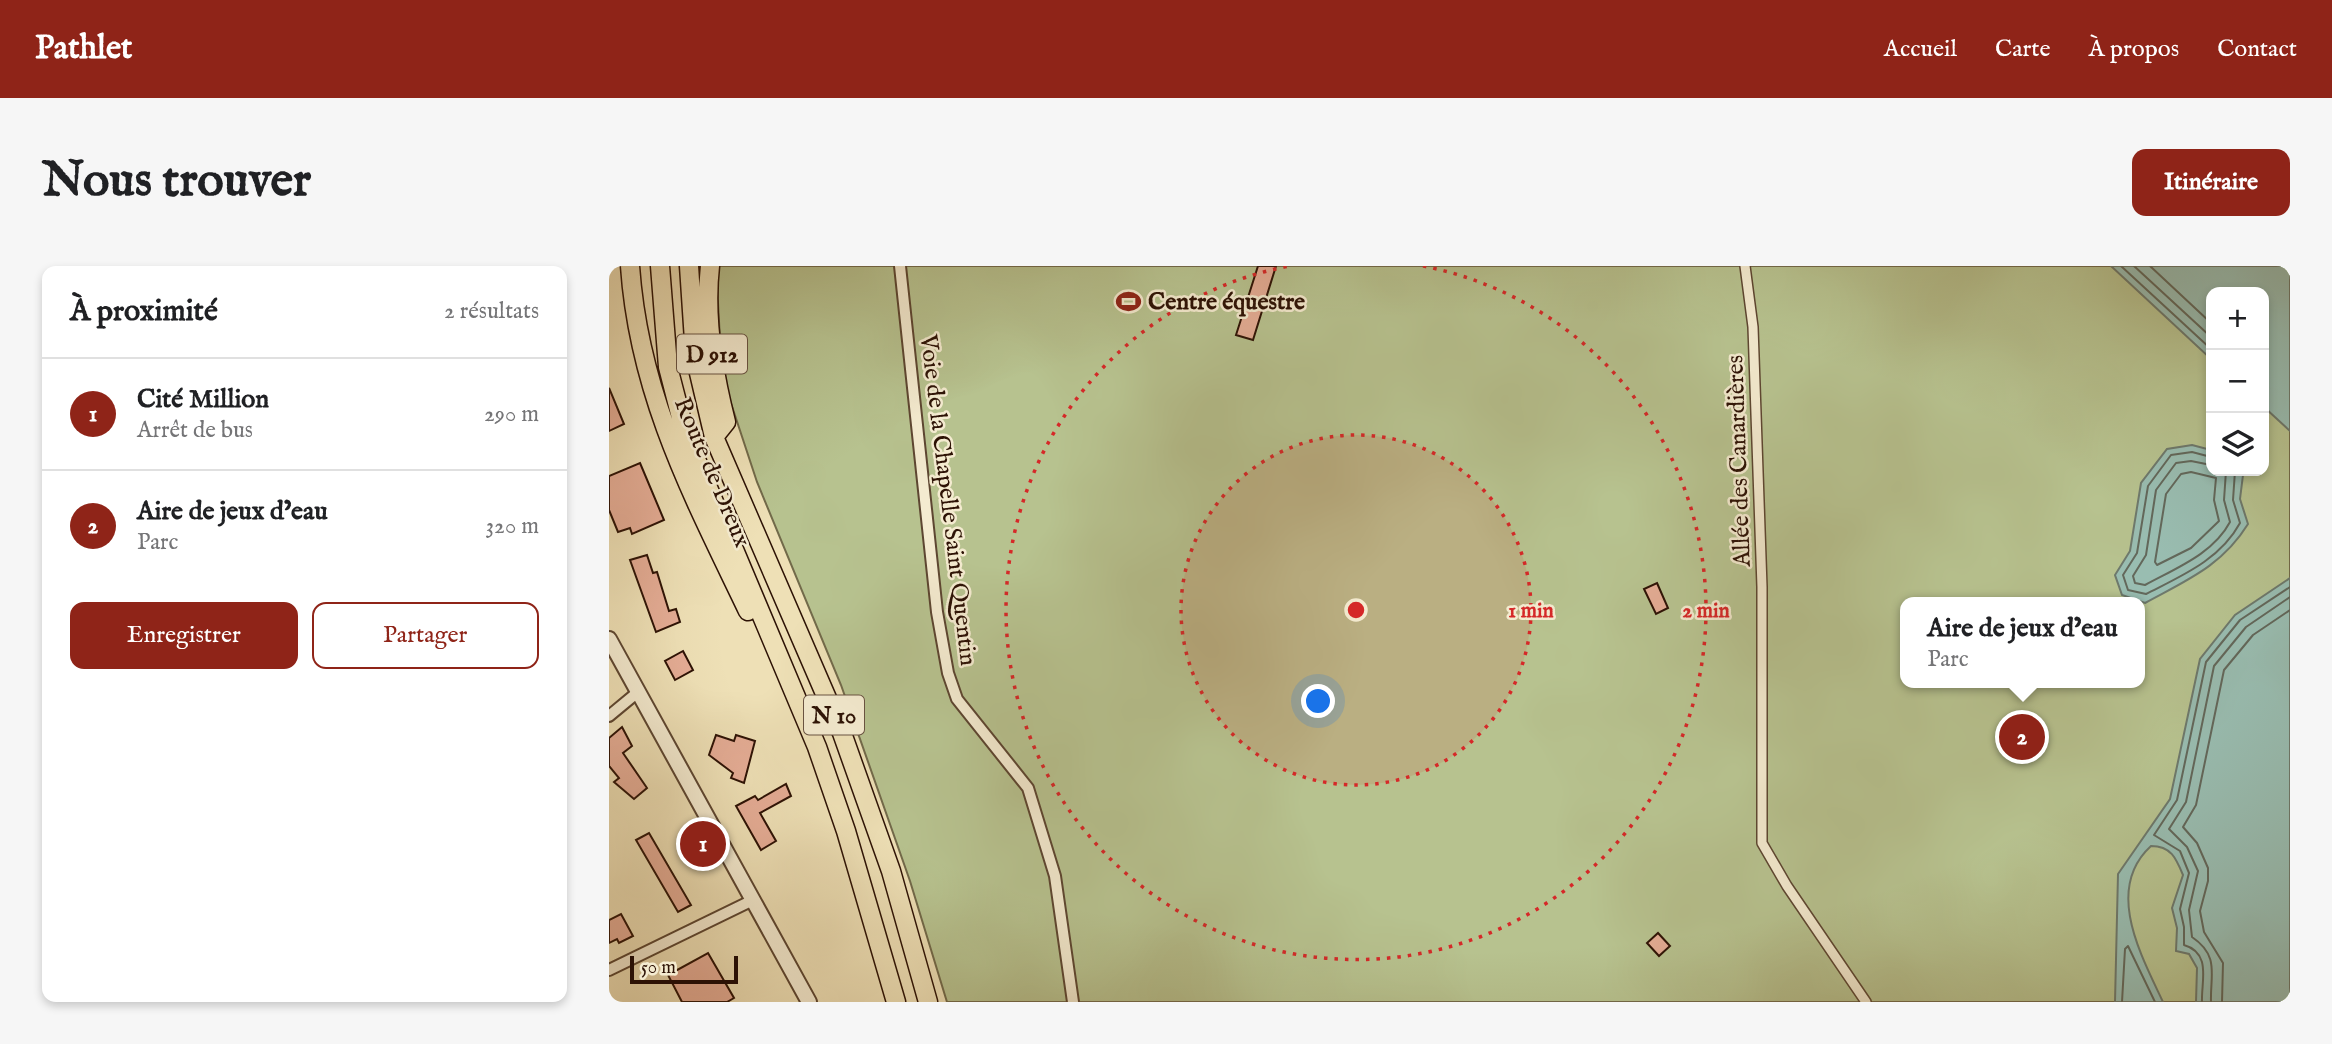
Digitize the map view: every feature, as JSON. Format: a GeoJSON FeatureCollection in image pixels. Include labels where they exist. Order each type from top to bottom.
{"type":"FeatureCollection","features":[{"type":"Feature","properties":{"kind":"main road","name":"Route de Dreux"},"geometry":{"type":"LineString","coordinates":[[630,266],[633,313],[643,363],[671,446],[761,638],[791,684]]}},
{"type":"Feature","properties":{"kind":"main road","name":"N 10"},"geometry":{"type":"LineString","coordinates":[[660,266],[668,367],[685,433],[791,684],[846,831],[896,1002]]}},
{"type":"Feature","properties":{"kind":"main road"},"geometry":{"type":"LineString","coordinates":[[689,266],[695,356],[715,438]]}},
{"type":"Feature","properties":{"kind":"main road","name":"Route de Dreux"},"geometry":{"type":"LineString","coordinates":[[710,266],[708,321],[715,379],[726,422],[715,438]]}},
{"type":"Feature","properties":{"kind":"main road","name":"N 10"},"geometry":{"type":"LineString","coordinates":[[715,438],[842,733],[891,871],[928,1002]]}},
{"type":"Feature","properties":{"kind":"street","name":"Voie de la Chapelle Saint Quentin"},"geometry":{"type":"LineString","coordinates":[[900,266],[937,612],[948,673],[957,699],[1014,767],[1033,800],[1055,876],[1073,1002]]}},
{"type":"Feature","properties":{"kind":"street","name":"Allée des Canardières"},"geometry":{"type":"LineString","coordinates":[[1745,266],[1753,327],[1762,587],[1762,843],[1795,898],[1866,1002]]}},
{"type":"Feature","properties":{"kind":"street"},"geometry":{"type":"LineString","coordinates":[[609,639],[809,1002]]}},
{"type":"Feature","properties":{"kind":"street"},"geometry":{"type":"LineString","coordinates":[[609,716],[638,692]]}},
{"type":"Feature","properties":{"kind":"street"},"geometry":{"type":"LineString","coordinates":[[609,970],[753,900]]}},
{"type":"Feature","properties":{"kind":"green space"},"geometry":{"type":"Polygon","coordinates":[[[716,266],[2290,266],[2290,1002],[947,1002],[910,881],[841,685],[757,482],[722,376],[716,266]]]}},
{"type":"Feature","properties":{"kind":"water"},"geometry":{"type":"Polygon","coordinates":[[[2111,266],[2290,266],[2290,431],[2269,412],[2269,287],[2206,287],[2206,354],[2111,266]]]}},
{"type":"Feature","properties":{"kind":"water"},"geometry":{"type":"Polygon","coordinates":[[[2192,445],[2206,449],[2206,476],[2243,476],[2240,499],[2248,524],[2227,551],[2202,571],[2145,603],[2145,597],[2122,595],[2115,575],[2130,551],[2141,483],[2167,449],[2192,445]]]}},
{"type":"Feature","properties":{"kind":"water"},"geometry":{"type":"Polygon","coordinates":[[[2290,578],[2290,1002],[2196,1002],[2197,968],[2189,954],[2176,951],[2177,928],[2172,908],[2183,875],[2172,854],[2163,848],[2151,846],[2137,863],[2130,882],[2128,902],[2137,943],[2163,1002],[2115,1002],[2118,874],[2170,799],[2200,659],[2235,615],[2290,578]]]}},
{"type":"Feature","properties":{"kind":"building"},"geometry":{"type":"Polygon","coordinates":[[[1258,266],[1276,266],[1253,340],[1236,335],[1258,266]]]}},
{"type":"Feature","properties":{"kind":"building"},"geometry":{"type":"Polygon","coordinates":[[[609,388],[624,424],[609,431],[609,388]]]}},
{"type":"Feature","properties":{"kind":"building"},"geometry":{"type":"Polygon","coordinates":[[[640,463],[664,520],[632,534],[630,528],[618,532],[609,510],[609,476],[640,463]]]}},
{"type":"Feature","properties":{"kind":"building"},"geometry":{"type":"Polygon","coordinates":[[[647,555],[653,573],[657,572],[669,611],[676,609],[680,622],[656,632],[630,560],[647,555]]]}},
{"type":"Feature","properties":{"kind":"building"},"geometry":{"type":"Polygon","coordinates":[[[1657,583],[1668,608],[1656,614],[1644,589],[1657,583]]]}},
{"type":"Feature","properties":{"kind":"building"},"geometry":{"type":"Polygon","coordinates":[[[683,651],[693,670],[675,680],[665,661],[683,651]]]}},
{"type":"Feature","properties":{"kind":"building"},"geometry":{"type":"Polygon","coordinates":[[[622,727],[632,746],[623,753],[647,788],[634,799],[614,782],[619,778],[609,766],[609,738],[622,727]]]}},
{"type":"Feature","properties":{"kind":"building"},"geometry":{"type":"Polygon","coordinates":[[[716,735],[734,741],[736,735],[755,741],[744,783],[731,778],[733,773],[709,755],[716,735]]]}},
{"type":"Feature","properties":{"kind":"building"},"geometry":{"type":"Polygon","coordinates":[[[786,784],[791,796],[760,813],[776,841],[761,850],[736,806],[755,796],[758,800],[786,784]]]}},
{"type":"Feature","properties":{"kind":"building"},"geometry":{"type":"Polygon","coordinates":[[[649,833],[691,905],[678,912],[636,840],[649,833]]]}},
{"type":"Feature","properties":{"kind":"building"},"geometry":{"type":"Polygon","coordinates":[[[621,914],[633,936],[619,943],[617,939],[609,943],[609,920],[621,914]]]}},
{"type":"Feature","properties":{"kind":"building"},"geometry":{"type":"Polygon","coordinates":[[[1658,933],[1670,946],[1659,956],[1647,943],[1658,933]]]}},
{"type":"Feature","properties":{"kind":"building"},"geometry":{"type":"Polygon","coordinates":[[[708,953],[734,998],[727,1002],[682,1002],[668,975],[708,953]]]}},
{"type":"Feature","properties":{"kind":"place","name":"Centre équestre"},"geometry":{"type":"Point","coordinates":[1128,301]}},
{"type":"Feature","properties":{"kind":"place","name":"Aire de jeux d’eau"},"geometry":{"type":"Point","coordinates":[2022,737]}},
{"type":"Feature","properties":{"kind":"place","name":"Cité Million"},"geometry":{"type":"Point","coordinates":[703,844]}}]}
